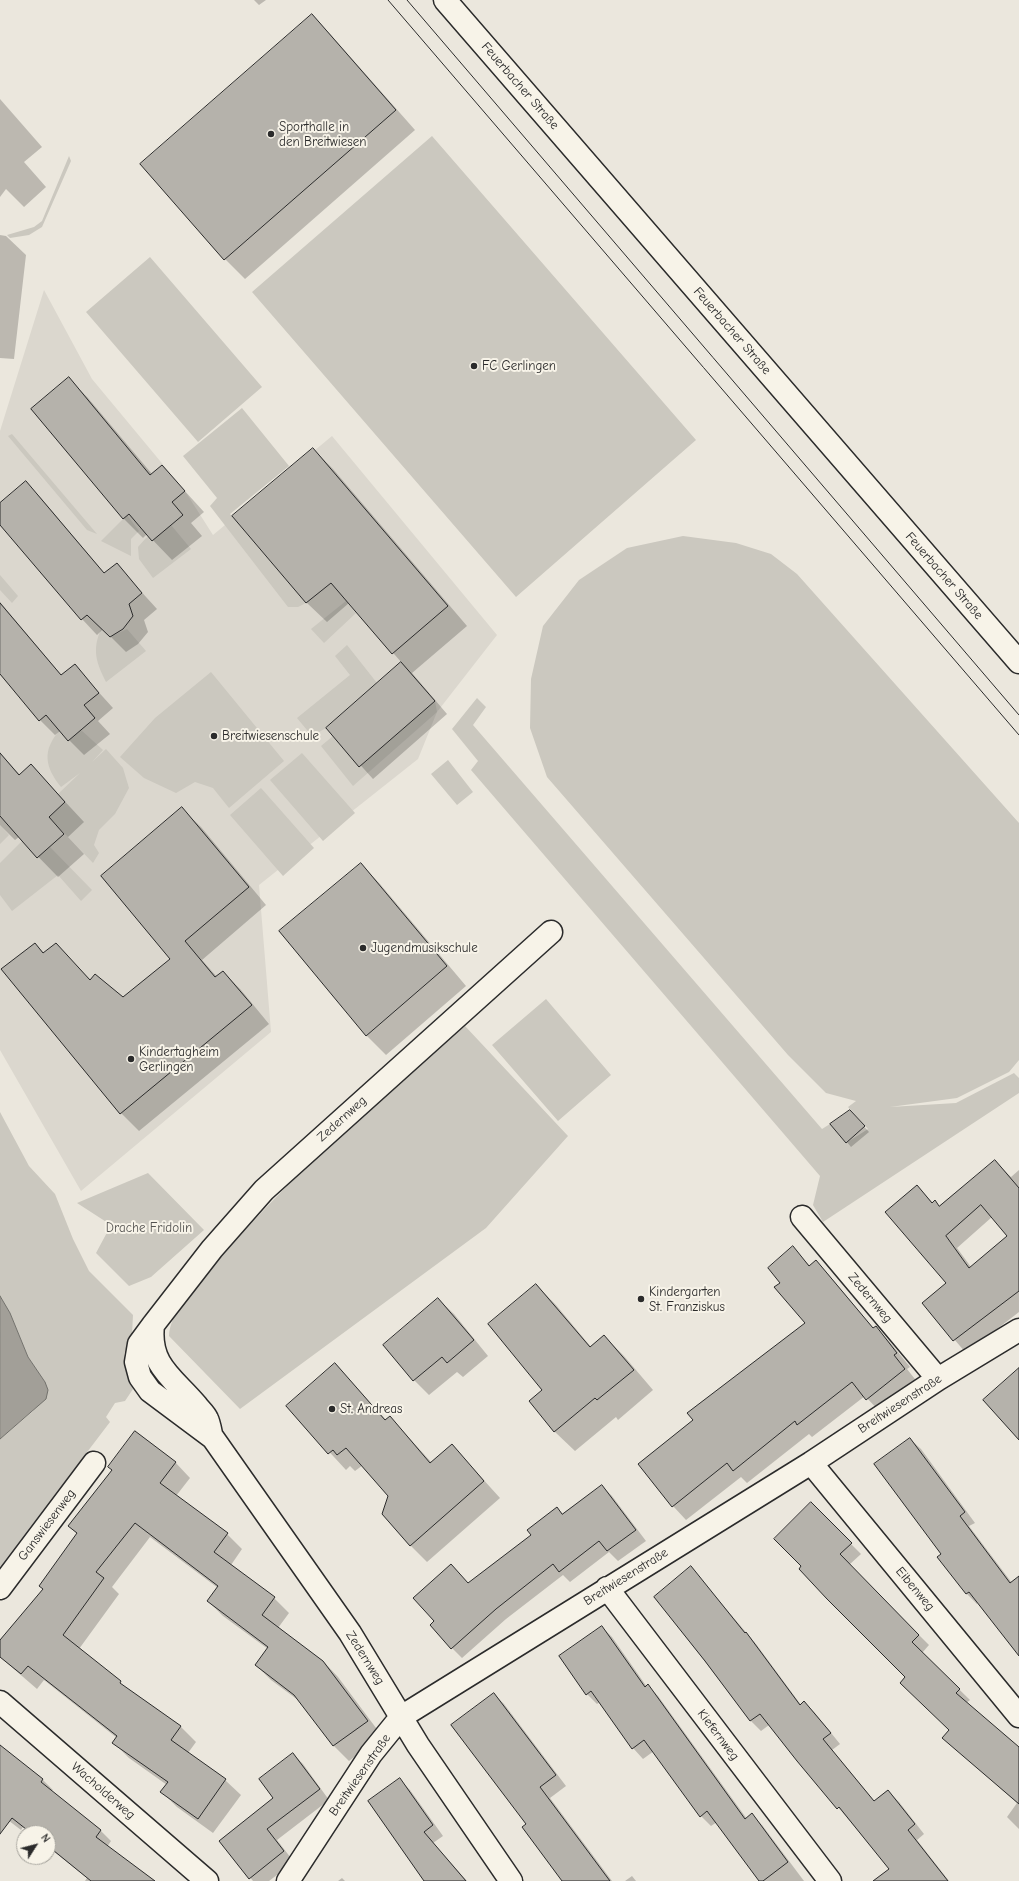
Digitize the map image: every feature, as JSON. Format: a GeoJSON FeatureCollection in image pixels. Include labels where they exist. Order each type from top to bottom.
{"type":"FeatureCollection","features":[{"type":"Feature","properties":{"kind":"street","name":"Feuerbacher Straße"},"geometry":{"type":"LineString","coordinates":[[445,0],[1019,662]]}},
{"type":"Feature","properties":{"kind":"street","name":"Zedernweg"},"geometry":{"type":"LineString","coordinates":[[511,1881],[418,1745],[350,1633],[213,1438],[207,1419],[192,1400],[167,1376],[155,1355],[151,1338],[153,1325],[212,1249],[264,1190],[551,932]]}},
{"type":"Feature","properties":{"kind":"street","name":"Zedernweg"},"geometry":{"type":"LineString","coordinates":[[802,1217],[938,1379]]}},
{"type":"Feature","properties":{"kind":"street","name":"Breitwiesenstraße"},"geometry":{"type":"LineString","coordinates":[[288,1881],[371,1754],[401,1717],[811,1463],[938,1379],[1016,1337]]}},
{"type":"Feature","properties":{"kind":"street","name":"Ganswiesenweg"},"geometry":{"type":"LineString","coordinates":[[0,1588],[94,1463]]}},
{"type":"Feature","properties":{"kind":"street","name":"Eibenweg"},"geometry":{"type":"LineString","coordinates":[[811,1463],[1019,1716]]}},
{"type":"Feature","properties":{"kind":"street","name":"Kiefernweg"},"geometry":{"type":"LineString","coordinates":[[607,1588],[830,1881]]}},
{"type":"Feature","properties":{"kind":"street","name":"Wacholderweg"},"geometry":{"type":"LineString","coordinates":[[0,1702],[206,1881]]}},
{"type":"Feature","properties":{"kind":"shaded area","name":"Breitwiesenschule"},"geometry":{"type":"Polygon","coordinates":[[[44,290],[92,379],[185,491],[213,535],[332,436],[497,635],[437,712],[418,759],[259,885],[271,1032],[81,1191],[0,1050],[0,431],[44,290]]]}},
{"type":"Feature","properties":{"kind":"shaded area"},"geometry":{"type":"Polygon","coordinates":[[[0,1296],[10,1313],[28,1357],[45,1382],[48,1390],[46,1399],[0,1439],[0,1296]]]}},
{"type":"Feature","properties":{"kind":"green space","name":"FC Gerlingen"},"geometry":{"type":"Polygon","coordinates":[[[432,136],[696,440],[516,597],[252,292],[432,136]]]}},
{"type":"Feature","properties":{"kind":"green space"},"geometry":{"type":"Polygon","coordinates":[[[69,156],[71,161],[42,227],[29,235],[10,238],[7,235],[34,227],[42,221],[69,156]]]}},
{"type":"Feature","properties":{"kind":"green space"},"geometry":{"type":"Polygon","coordinates":[[[150,257],[262,387],[198,442],[86,312],[150,257]]]}},
{"type":"Feature","properties":{"kind":"green space"},"geometry":{"type":"Polygon","coordinates":[[[242,408],[289,466],[230,514],[306,603],[298,607],[288,607],[210,506],[217,498],[183,456],[242,408]]]}},
{"type":"Feature","properties":{"kind":"green space"},"geometry":{"type":"Polygon","coordinates":[[[12,434],[97,534],[87,530],[8,436],[12,434]]]}},
{"type":"Feature","properties":{"kind":"green space"},"geometry":{"type":"Polygon","coordinates":[[[127,515],[139,531],[131,539],[131,556],[101,541],[127,515]]]}},
{"type":"Feature","properties":{"kind":"green space"},"geometry":{"type":"Polygon","coordinates":[[[171,525],[191,549],[153,578],[139,559],[138,547],[146,538],[171,525]]]}},
{"type":"Feature","properties":{"kind":"green space"},"geometry":{"type":"Polygon","coordinates":[[[683,536],[736,543],[771,554],[797,574],[1019,823],[1019,1060],[1009,1072],[957,1098],[890,1107],[956,1103],[1014,1073],[1019,1078],[1019,1093],[823,1222],[813,1205],[820,1176],[471,770],[478,761],[452,729],[477,698],[486,707],[473,725],[822,1129],[830,1124],[846,1143],[868,1129],[848,1107],[856,1101],[826,1093],[788,1055],[547,777],[530,728],[531,679],[543,626],[579,580],[627,548],[683,536]]]}},
{"type":"Feature","properties":{"kind":"green space"},"geometry":{"type":"Polygon","coordinates":[[[0,575],[18,596],[12,603],[0,590],[0,575]]]}},
{"type":"Feature","properties":{"kind":"green space"},"geometry":{"type":"Polygon","coordinates":[[[346,601],[356,613],[324,643],[311,629],[346,601]]]}},
{"type":"Feature","properties":{"kind":"green space"},"geometry":{"type":"Polygon","coordinates":[[[101,629],[110,637],[127,629],[146,651],[106,682],[96,656],[98,636],[101,629]]]}},
{"type":"Feature","properties":{"kind":"green space"},"geometry":{"type":"Polygon","coordinates":[[[347,645],[377,683],[326,728],[312,736],[297,718],[350,675],[335,656],[347,645]]]}},
{"type":"Feature","properties":{"kind":"green space"},"geometry":{"type":"Polygon","coordinates":[[[211,672],[284,761],[229,808],[213,788],[195,782],[176,793],[144,778],[120,757],[155,718],[211,672]]]}},
{"type":"Feature","properties":{"kind":"green space"},"geometry":{"type":"Polygon","coordinates":[[[435,701],[437,712],[353,786],[321,746],[333,736],[359,766],[435,701]]]}},
{"type":"Feature","properties":{"kind":"green space"},"geometry":{"type":"Polygon","coordinates":[[[81,730],[103,750],[92,762],[106,749],[123,768],[129,788],[115,814],[99,830],[94,845],[99,853],[93,863],[49,817],[65,802],[58,794],[80,773],[61,787],[49,766],[48,752],[50,745],[59,731],[68,741],[81,730]]]}},
{"type":"Feature","properties":{"kind":"green space"},"geometry":{"type":"Polygon","coordinates":[[[302,753],[355,813],[323,841],[270,780],[302,753]]]}},
{"type":"Feature","properties":{"kind":"green space"},"geometry":{"type":"Polygon","coordinates":[[[448,760],[473,792],[457,805],[431,774],[448,760]]]}},
{"type":"Feature","properties":{"kind":"green space"},"geometry":{"type":"Polygon","coordinates":[[[261,788],[314,848],[283,876],[230,815],[261,788]]]}},
{"type":"Feature","properties":{"kind":"green space"},"geometry":{"type":"Polygon","coordinates":[[[0,825],[9,835],[0,844],[0,825]]]}},
{"type":"Feature","properties":{"kind":"green space"},"geometry":{"type":"Polygon","coordinates":[[[22,841],[37,858],[50,847],[92,890],[81,901],[58,875],[12,911],[0,895],[0,863],[22,841]]]}},
{"type":"Feature","properties":{"kind":"green space"},"geometry":{"type":"Polygon","coordinates":[[[546,999],[611,1075],[558,1121],[492,1045],[546,999]]]}},
{"type":"Feature","properties":{"kind":"green space"},"geometry":{"type":"Polygon","coordinates":[[[465,1026],[568,1136],[486,1228],[240,1409],[169,1336],[170,1327],[177,1311],[236,1240],[267,1206],[332,1141],[465,1026]]]}},
{"type":"Feature","properties":{"kind":"green space"},"geometry":{"type":"Polygon","coordinates":[[[0,1112],[29,1166],[55,1194],[73,1239],[89,1271],[133,1315],[132,1334],[124,1354],[133,1389],[125,1401],[115,1403],[106,1417],[110,1422],[0,1568],[0,1439],[33,1411],[45,1382],[28,1357],[10,1313],[0,1296],[0,1112]]]}},
{"type":"Feature","properties":{"kind":"green space","name":"Drache Fridolin"},"geometry":{"type":"Polygon","coordinates":[[[148,1173],[204,1230],[151,1277],[129,1286],[96,1253],[111,1225],[77,1203],[148,1173]]]}},
{"type":"Feature","properties":{"kind":"building","name":"Sporthalle in den Breitwiesen"},"geometry":{"type":"Polygon","coordinates":[[[312,14],[396,110],[224,260],[140,164],[312,14]]]}},
{"type":"Feature","properties":{"kind":"building"},"geometry":{"type":"Polygon","coordinates":[[[69,377],[150,475],[162,465],[185,491],[172,502],[183,515],[152,541],[129,514],[123,519],[31,409],[69,377]]]}},
{"type":"Feature","properties":{"kind":"building"},"geometry":{"type":"Polygon","coordinates":[[[313,448],[448,606],[392,654],[331,583],[306,603],[232,516],[313,448]]]}},
{"type":"Feature","properties":{"kind":"building"},"geometry":{"type":"Polygon","coordinates":[[[26,481],[104,573],[117,563],[142,593],[129,604],[133,616],[123,629],[110,637],[87,615],[81,620],[0,525],[0,503],[26,481]]]}},
{"type":"Feature","properties":{"kind":"building"},"geometry":{"type":"Polygon","coordinates":[[[0,603],[61,675],[75,664],[99,693],[84,705],[95,718],[68,741],[46,715],[39,721],[0,674],[0,603]]]}},
{"type":"Feature","properties":{"kind":"building"},"geometry":{"type":"Polygon","coordinates":[[[401,662],[435,701],[359,767],[326,728],[401,662]]]}},
{"type":"Feature","properties":{"kind":"building"},"geometry":{"type":"Polygon","coordinates":[[[0,753],[19,775],[31,764],[65,802],[49,817],[64,834],[37,858],[0,816],[0,753]]]}},
{"type":"Feature","properties":{"kind":"building","name":"Kindertagheim Gerlingen"},"geometry":{"type":"Polygon","coordinates":[[[182,807],[249,887],[185,941],[215,977],[223,971],[252,1005],[120,1114],[1,969],[35,943],[43,953],[56,943],[90,980],[95,974],[123,997],[170,959],[101,876],[182,807]]]}},
{"type":"Feature","properties":{"kind":"building","name":"Jugendmusikschule"},"geometry":{"type":"Polygon","coordinates":[[[361,863],[447,966],[366,1036],[279,931],[361,863]]]}},
{"type":"Feature","properties":{"kind":"building"},"geometry":{"type":"Polygon","coordinates":[[[850,1110],[865,1126],[846,1143],[830,1124],[850,1110]]]}},
{"type":"Feature","properties":{"kind":"building"},"geometry":{"type":"Polygon","coordinates":[[[995,1160],[1019,1188],[1019,1291],[953,1341],[922,1303],[946,1283],[885,1212],[917,1185],[932,1203],[935,1200],[939,1206],[995,1160]],[[981,1205],[946,1236],[969,1268],[1007,1236],[981,1205]]]}},
{"type":"Feature","properties":{"kind":"building"},"geometry":{"type":"Polygon","coordinates":[[[793,1246],[809,1266],[816,1260],[873,1328],[876,1326],[897,1353],[894,1355],[905,1369],[866,1400],[852,1382],[797,1425],[795,1421],[733,1471],[727,1463],[672,1507],[638,1464],[693,1420],[687,1413],[805,1323],[774,1287],[780,1283],[768,1268],[793,1246]]]}},
{"type":"Feature","properties":{"kind":"building"},"geometry":{"type":"Polygon","coordinates":[[[536,1284],[590,1347],[604,1335],[634,1370],[597,1400],[595,1398],[554,1432],[529,1401],[542,1390],[488,1324],[536,1284]]]}},
{"type":"Feature","properties":{"kind":"building"},"geometry":{"type":"Polygon","coordinates":[[[438,1298],[474,1340],[447,1363],[442,1357],[413,1381],[383,1345],[438,1298]]]}},
{"type":"Feature","properties":{"kind":"building"},"geometry":{"type":"Polygon","coordinates":[[[335,1363],[385,1420],[390,1416],[430,1463],[452,1444],[484,1481],[410,1546],[382,1514],[388,1496],[346,1448],[337,1455],[333,1450],[328,1454],[286,1406],[335,1363]]]}},
{"type":"Feature","properties":{"kind":"building"},"geometry":{"type":"Polygon","coordinates":[[[1019,1368],[1019,1440],[983,1400],[1019,1368]]]}},
{"type":"Feature","properties":{"kind":"building"},"geometry":{"type":"Polygon","coordinates":[[[135,1431],[176,1462],[160,1483],[228,1533],[214,1552],[275,1597],[262,1615],[323,1661],[368,1721],[333,1746],[294,1695],[255,1665],[268,1647],[207,1601],[218,1586],[135,1523],[96,1572],[104,1578],[63,1635],[121,1681],[120,1683],[181,1726],[171,1740],[226,1779],[198,1819],[160,1792],[168,1782],[112,1743],[117,1736],[28,1666],[21,1674],[0,1657],[0,1640],[43,1589],[39,1586],[77,1533],[68,1526],[112,1470],[108,1467],[135,1431]]]}},
{"type":"Feature","properties":{"kind":"building"},"geometry":{"type":"Polygon","coordinates":[[[910,1438],[965,1512],[960,1516],[1010,1583],[1019,1576],[1019,1656],[969,1592],[966,1594],[937,1557],[941,1554],[874,1464],[910,1438]]]}},
{"type":"Feature","properties":{"kind":"building"},"geometry":{"type":"Polygon","coordinates":[[[602,1485],[636,1530],[607,1551],[599,1541],[559,1572],[553,1564],[496,1609],[451,1649],[430,1625],[434,1621],[413,1598],[451,1564],[468,1583],[531,1535],[527,1530],[557,1507],[562,1514],[602,1485]]]}},
{"type":"Feature","properties":{"kind":"building"},"geometry":{"type":"Polygon","coordinates":[[[811,1502],[852,1543],[840,1554],[919,1635],[912,1642],[960,1689],[956,1693],[1019,1747],[1019,1804],[942,1738],[949,1730],[900,1683],[905,1677],[827,1599],[799,1569],[801,1566],[774,1539],[811,1502]]]}},
{"type":"Feature","properties":{"kind":"building"},"geometry":{"type":"Polygon","coordinates":[[[691,1566],[745,1633],[746,1632],[800,1705],[804,1701],[831,1733],[823,1739],[874,1801],[888,1790],[915,1824],[908,1830],[948,1881],[873,1881],[889,1869],[839,1807],[837,1809],[797,1761],[760,1714],[750,1721],[654,1597],[691,1566]]]}},
{"type":"Feature","properties":{"kind":"building"},"geometry":{"type":"Polygon","coordinates":[[[602,1626],[645,1687],[648,1684],[745,1819],[752,1813],[788,1862],[763,1881],[759,1881],[707,1811],[700,1817],[644,1740],[632,1749],[591,1691],[586,1695],[559,1656],[602,1626]]]}},
{"type":"Feature","properties":{"kind":"building"},"geometry":{"type":"Polygon","coordinates":[[[494,1693],[556,1775],[540,1787],[610,1881],[562,1881],[522,1827],[526,1824],[451,1725],[494,1693]]]}},
{"type":"Feature","properties":{"kind":"building"},"geometry":{"type":"Polygon","coordinates":[[[0,1745],[43,1779],[41,1782],[101,1830],[96,1837],[155,1881],[91,1881],[56,1853],[56,1825],[21,1825],[12,1818],[0,1834],[0,1745]]]}},
{"type":"Feature","properties":{"kind":"building"},"geometry":{"type":"Polygon","coordinates":[[[293,1753],[320,1789],[267,1829],[284,1851],[249,1879],[219,1841],[273,1798],[259,1779],[293,1753]]]}},
{"type":"Feature","properties":{"kind":"building"},"geometry":{"type":"Polygon","coordinates":[[[400,1778],[433,1825],[424,1832],[466,1881],[424,1881],[368,1801],[400,1778]]]}},
{"type":"Feature","properties":{"kind":"tram line"},"geometry":{"type":"LineString","coordinates":[[388,0],[1019,735]]}},
{"type":"Feature","properties":{"kind":"tram line"},"geometry":{"type":"LineString","coordinates":[[407,0],[1019,715]]}},
{"type":"Feature","properties":{"kind":"place","name":"Sporthalle in den Breitwiesen"},"geometry":{"type":"Point","coordinates":[271,134]}},
{"type":"Feature","properties":{"kind":"place","name":"FC Gerlingen"},"geometry":{"type":"Point","coordinates":[474,366]}},
{"type":"Feature","properties":{"kind":"place","name":"Breitwiesenschule"},"geometry":{"type":"Point","coordinates":[214,736]}},
{"type":"Feature","properties":{"kind":"place","name":"Jugendmusikschule"},"geometry":{"type":"Point","coordinates":[363,948]}},
{"type":"Feature","properties":{"kind":"place","name":"Kindertagheim Gerlingen"},"geometry":{"type":"Point","coordinates":[131,1059]}},
{"type":"Feature","properties":{"kind":"place","name":"Kindergarten St. Franziskus"},"geometry":{"type":"Point","coordinates":[641,1299]}},
{"type":"Feature","properties":{"kind":"place","name":"St. Andreas"},"geometry":{"type":"Point","coordinates":[332,1409]}}]}
